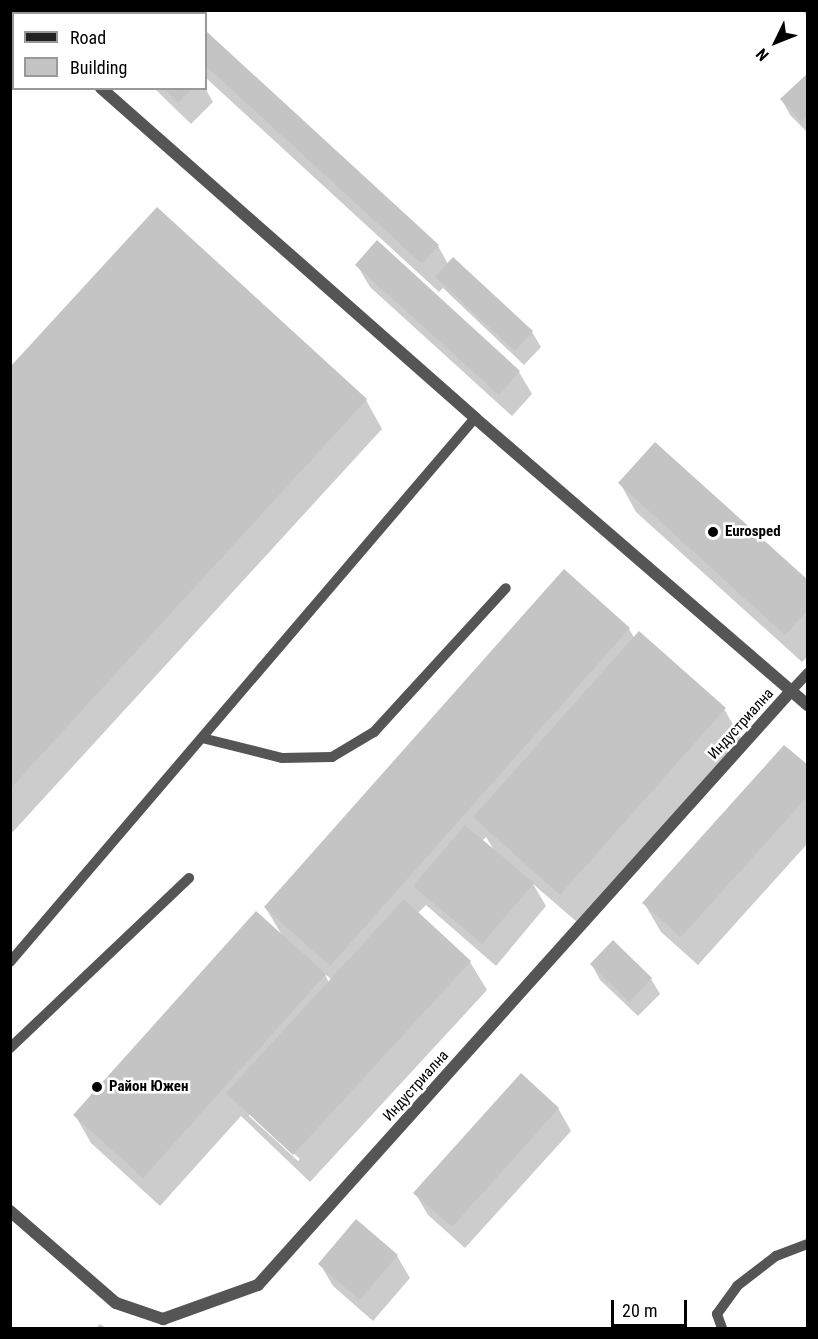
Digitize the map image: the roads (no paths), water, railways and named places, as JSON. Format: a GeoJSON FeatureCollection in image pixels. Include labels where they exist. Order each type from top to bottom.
{"type":"FeatureCollection","features":[{"type":"Feature","properties":{"kind":"street"},"geometry":{"type":"LineString","coordinates":[[103,90],[807,705]]}},
{"type":"Feature","properties":{"kind":"street","name":"Индустриална"},"geometry":{"type":"LineString","coordinates":[[10,1211],[116,1303],[163,1319],[258,1285],[791,691]]}},
{"type":"Feature","properties":{"kind":"lane"},"geometry":{"type":"LineString","coordinates":[[10,963],[476,418]]}},
{"type":"Feature","properties":{"kind":"lane"},"geometry":{"type":"LineString","coordinates":[[202,738],[282,758],[332,758],[374,732],[506,588]]}},
{"type":"Feature","properties":{"kind":"lane"},"geometry":{"type":"LineString","coordinates":[[791,691],[807,673]]}},
{"type":"Feature","properties":{"kind":"lane"},"geometry":{"type":"LineString","coordinates":[[10,1048],[189,878]]}},
{"type":"Feature","properties":{"kind":"lane"},"geometry":{"type":"LineString","coordinates":[[722,1329],[717,1314],[737,1286],[776,1256],[807,1244]]}},
{"type":"Feature","properties":{"kind":"place","name":"Eurosped"},"geometry":{"type":"Point","coordinates":[713,532]}},
{"type":"Feature","properties":{"kind":"place","name":"Район Южен"},"geometry":{"type":"Point","coordinates":[97,1087]}}]}
